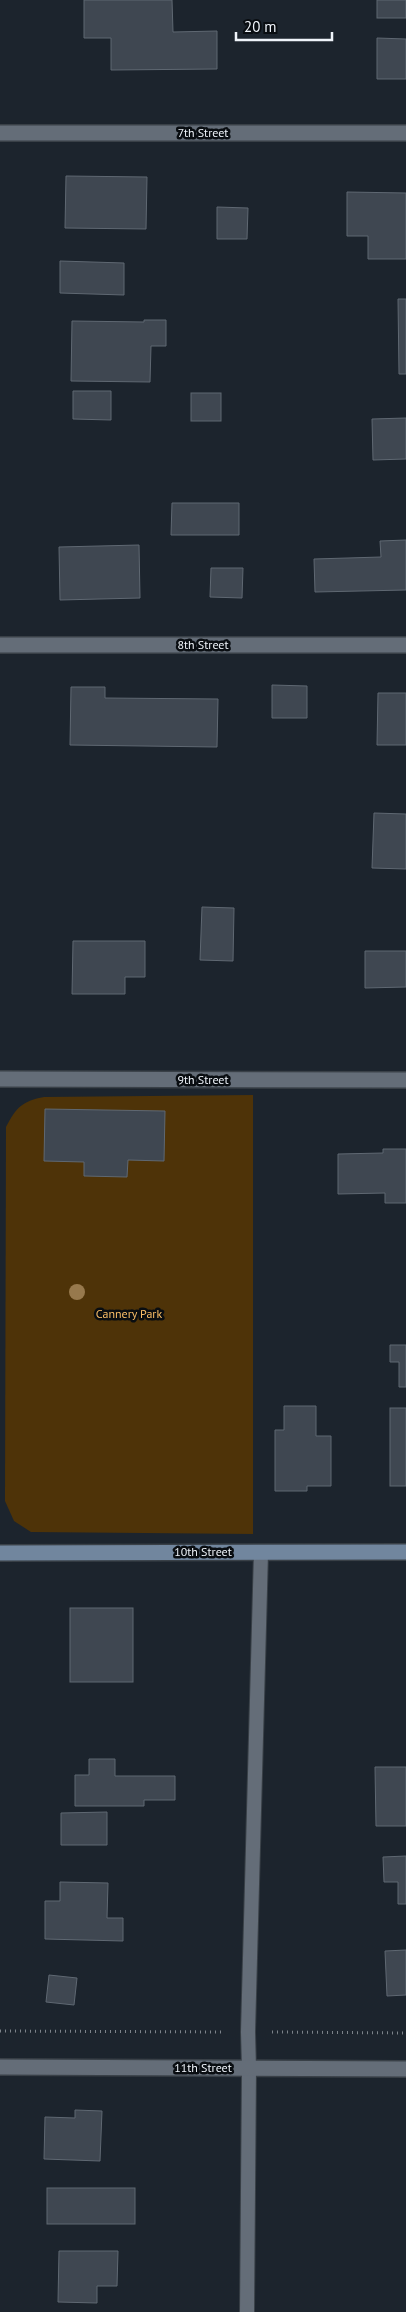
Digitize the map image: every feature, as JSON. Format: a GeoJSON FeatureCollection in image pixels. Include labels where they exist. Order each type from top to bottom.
{"type":"FeatureCollection","features":[{"type":"Feature","properties":{"kind":"street","name":"7th Street"},"geometry":{"type":"LineString","coordinates":[[0,133],[406,133]]}},
{"type":"Feature","properties":{"kind":"street","name":"8th Street"},"geometry":{"type":"LineString","coordinates":[[0,645],[406,645]]}},
{"type":"Feature","properties":{"kind":"street","name":"9th Street"},"geometry":{"type":"LineString","coordinates":[[0,1079],[406,1080]]}},
{"type":"Feature","properties":{"kind":"street","name":"10th Street"},"geometry":{"type":"LineString","coordinates":[[0,1553],[406,1552]]}},
{"type":"Feature","properties":{"kind":"street","name":"11th Street"},"geometry":{"type":"LineString","coordinates":[[0,2068],[406,2069]]}},
{"type":"Feature","properties":{"kind":"lane"},"geometry":{"type":"LineString","coordinates":[[247,2312],[250,2068],[248,2032],[261,1552]]}},
{"type":"Feature","properties":{"kind":"path"},"geometry":{"type":"LineString","coordinates":[[0,2030],[406,2033]]}},
{"type":"Feature","properties":{"kind":"green space","name":"Cannery Park"},"geometry":{"type":"Polygon","coordinates":[[[253,1095],[253,1534],[31,1532],[14,1521],[5,1501],[6,1127],[13,1114],[21,1106],[44,1097],[253,1095]]]}},
{"type":"Feature","properties":{"kind":"building"},"geometry":{"type":"Polygon","coordinates":[[[84,0],[172,0],[173,32],[217,31],[217,69],[111,70],[111,38],[84,38],[84,0]]]}},
{"type":"Feature","properties":{"kind":"building"},"geometry":{"type":"Polygon","coordinates":[[[377,0],[406,0],[406,18],[377,18],[377,0]]]}},
{"type":"Feature","properties":{"kind":"building"},"geometry":{"type":"Polygon","coordinates":[[[377,38],[406,39],[406,79],[377,79],[377,38]]]}},
{"type":"Feature","properties":{"kind":"building"},"geometry":{"type":"Polygon","coordinates":[[[66,176],[147,177],[146,229],[65,228],[66,176]]]}},
{"type":"Feature","properties":{"kind":"building"},"geometry":{"type":"Polygon","coordinates":[[[347,192],[406,193],[406,259],[368,259],[368,236],[347,236],[347,192]]]}},
{"type":"Feature","properties":{"kind":"building"},"geometry":{"type":"Polygon","coordinates":[[[217,207],[248,208],[247,239],[217,239],[217,207]]]}},
{"type":"Feature","properties":{"kind":"building"},"geometry":{"type":"Polygon","coordinates":[[[60,261],[124,263],[124,295],[60,293],[60,261]]]}},
{"type":"Feature","properties":{"kind":"building"},"geometry":{"type":"Polygon","coordinates":[[[398,299],[406,299],[406,374],[399,374],[398,299]]]}},
{"type":"Feature","properties":{"kind":"building"},"geometry":{"type":"Polygon","coordinates":[[[144,320],[166,320],[166,346],[151,346],[150,382],[71,381],[72,321],[144,322],[144,320]]]}},
{"type":"Feature","properties":{"kind":"building"},"geometry":{"type":"Polygon","coordinates":[[[73,391],[111,391],[111,420],[73,419],[73,391]]]}},
{"type":"Feature","properties":{"kind":"building"},"geometry":{"type":"Polygon","coordinates":[[[191,393],[221,393],[221,421],[191,421],[191,393]]]}},
{"type":"Feature","properties":{"kind":"building"},"geometry":{"type":"Polygon","coordinates":[[[406,418],[406,459],[373,460],[372,419],[406,418]]]}},
{"type":"Feature","properties":{"kind":"building"},"geometry":{"type":"Polygon","coordinates":[[[172,503],[239,503],[239,535],[171,535],[172,503]]]}},
{"type":"Feature","properties":{"kind":"building"},"geometry":{"type":"Polygon","coordinates":[[[406,540],[406,590],[315,592],[314,559],[381,557],[380,541],[406,540]]]}},
{"type":"Feature","properties":{"kind":"building"},"geometry":{"type":"Polygon","coordinates":[[[139,545],[140,598],[60,600],[59,547],[139,545]]]}},
{"type":"Feature","properties":{"kind":"building"},"geometry":{"type":"Polygon","coordinates":[[[211,568],[243,568],[242,598],[210,597],[211,568]]]}},
{"type":"Feature","properties":{"kind":"building"},"geometry":{"type":"Polygon","coordinates":[[[272,685],[307,686],[307,718],[272,718],[272,685]]]}},
{"type":"Feature","properties":{"kind":"building"},"geometry":{"type":"Polygon","coordinates":[[[71,687],[105,687],[105,698],[218,699],[217,747],[70,745],[71,687]]]}},
{"type":"Feature","properties":{"kind":"building"},"geometry":{"type":"Polygon","coordinates":[[[378,693],[406,693],[406,745],[377,745],[378,693]]]}},
{"type":"Feature","properties":{"kind":"building"},"geometry":{"type":"Polygon","coordinates":[[[374,813],[406,814],[406,869],[372,868],[374,813]]]}},
{"type":"Feature","properties":{"kind":"building"},"geometry":{"type":"Polygon","coordinates":[[[202,907],[234,908],[233,961],[200,960],[202,907]]]}},
{"type":"Feature","properties":{"kind":"building"},"geometry":{"type":"Polygon","coordinates":[[[73,941],[145,941],[145,977],[125,977],[125,994],[72,994],[73,941]]]}},
{"type":"Feature","properties":{"kind":"building"},"geometry":{"type":"Polygon","coordinates":[[[365,951],[406,951],[406,987],[365,988],[365,951]]]}},
{"type":"Feature","properties":{"kind":"building"},"geometry":{"type":"Polygon","coordinates":[[[45,1109],[165,1111],[164,1161],[128,1160],[127,1177],[84,1176],[84,1162],[44,1161],[45,1109]]]}},
{"type":"Feature","properties":{"kind":"building"},"geometry":{"type":"Polygon","coordinates":[[[383,1149],[406,1149],[406,1203],[385,1203],[385,1193],[338,1194],[338,1154],[383,1153],[383,1149]]]}},
{"type":"Feature","properties":{"kind":"building"},"geometry":{"type":"Polygon","coordinates":[[[390,1345],[406,1345],[406,1387],[399,1387],[399,1362],[390,1362],[390,1345]]]}},
{"type":"Feature","properties":{"kind":"building"},"geometry":{"type":"Polygon","coordinates":[[[284,1406],[316,1406],[316,1436],[331,1436],[331,1486],[307,1486],[307,1491],[275,1491],[275,1430],[284,1430],[284,1406]]]}},
{"type":"Feature","properties":{"kind":"building"},"geometry":{"type":"Polygon","coordinates":[[[390,1408],[406,1408],[406,1486],[390,1486],[390,1408]]]}},
{"type":"Feature","properties":{"kind":"building"},"geometry":{"type":"Polygon","coordinates":[[[70,1608],[133,1608],[133,1682],[70,1682],[70,1608]]]}},
{"type":"Feature","properties":{"kind":"building"},"geometry":{"type":"Polygon","coordinates":[[[89,1759],[115,1759],[115,1776],[175,1776],[175,1800],[144,1800],[144,1806],[75,1806],[75,1775],[89,1775],[89,1759]]]}},
{"type":"Feature","properties":{"kind":"building"},"geometry":{"type":"Polygon","coordinates":[[[375,1767],[406,1767],[406,1826],[376,1826],[375,1767]]]}},
{"type":"Feature","properties":{"kind":"building"},"geometry":{"type":"Polygon","coordinates":[[[107,1812],[107,1845],[61,1845],[61,1813],[107,1812]]]}},
{"type":"Feature","properties":{"kind":"building"},"geometry":{"type":"Polygon","coordinates":[[[406,1856],[406,1904],[398,1904],[398,1882],[384,1882],[383,1857],[406,1856]]]}},
{"type":"Feature","properties":{"kind":"building"},"geometry":{"type":"Polygon","coordinates":[[[60,1882],[108,1883],[107,1918],[123,1918],[123,1941],[45,1939],[45,1901],[60,1901],[60,1882]]]}},
{"type":"Feature","properties":{"kind":"building"},"geometry":{"type":"Polygon","coordinates":[[[406,1950],[406,1995],[387,1996],[385,1951],[406,1950]]]}},
{"type":"Feature","properties":{"kind":"building"},"geometry":{"type":"Polygon","coordinates":[[[49,1975],[77,1978],[74,2005],[46,2002],[49,1975]]]}},
{"type":"Feature","properties":{"kind":"building"},"geometry":{"type":"Polygon","coordinates":[[[75,2110],[102,2111],[100,2161],[44,2159],[45,2117],[75,2118],[75,2110]]]}},
{"type":"Feature","properties":{"kind":"building"},"geometry":{"type":"Polygon","coordinates":[[[47,2188],[135,2188],[135,2224],[47,2224],[47,2188]]]}},
{"type":"Feature","properties":{"kind":"building"},"geometry":{"type":"Polygon","coordinates":[[[59,2251],[118,2251],[117,2286],[97,2286],[97,2303],[58,2302],[59,2251]]]}}]}
